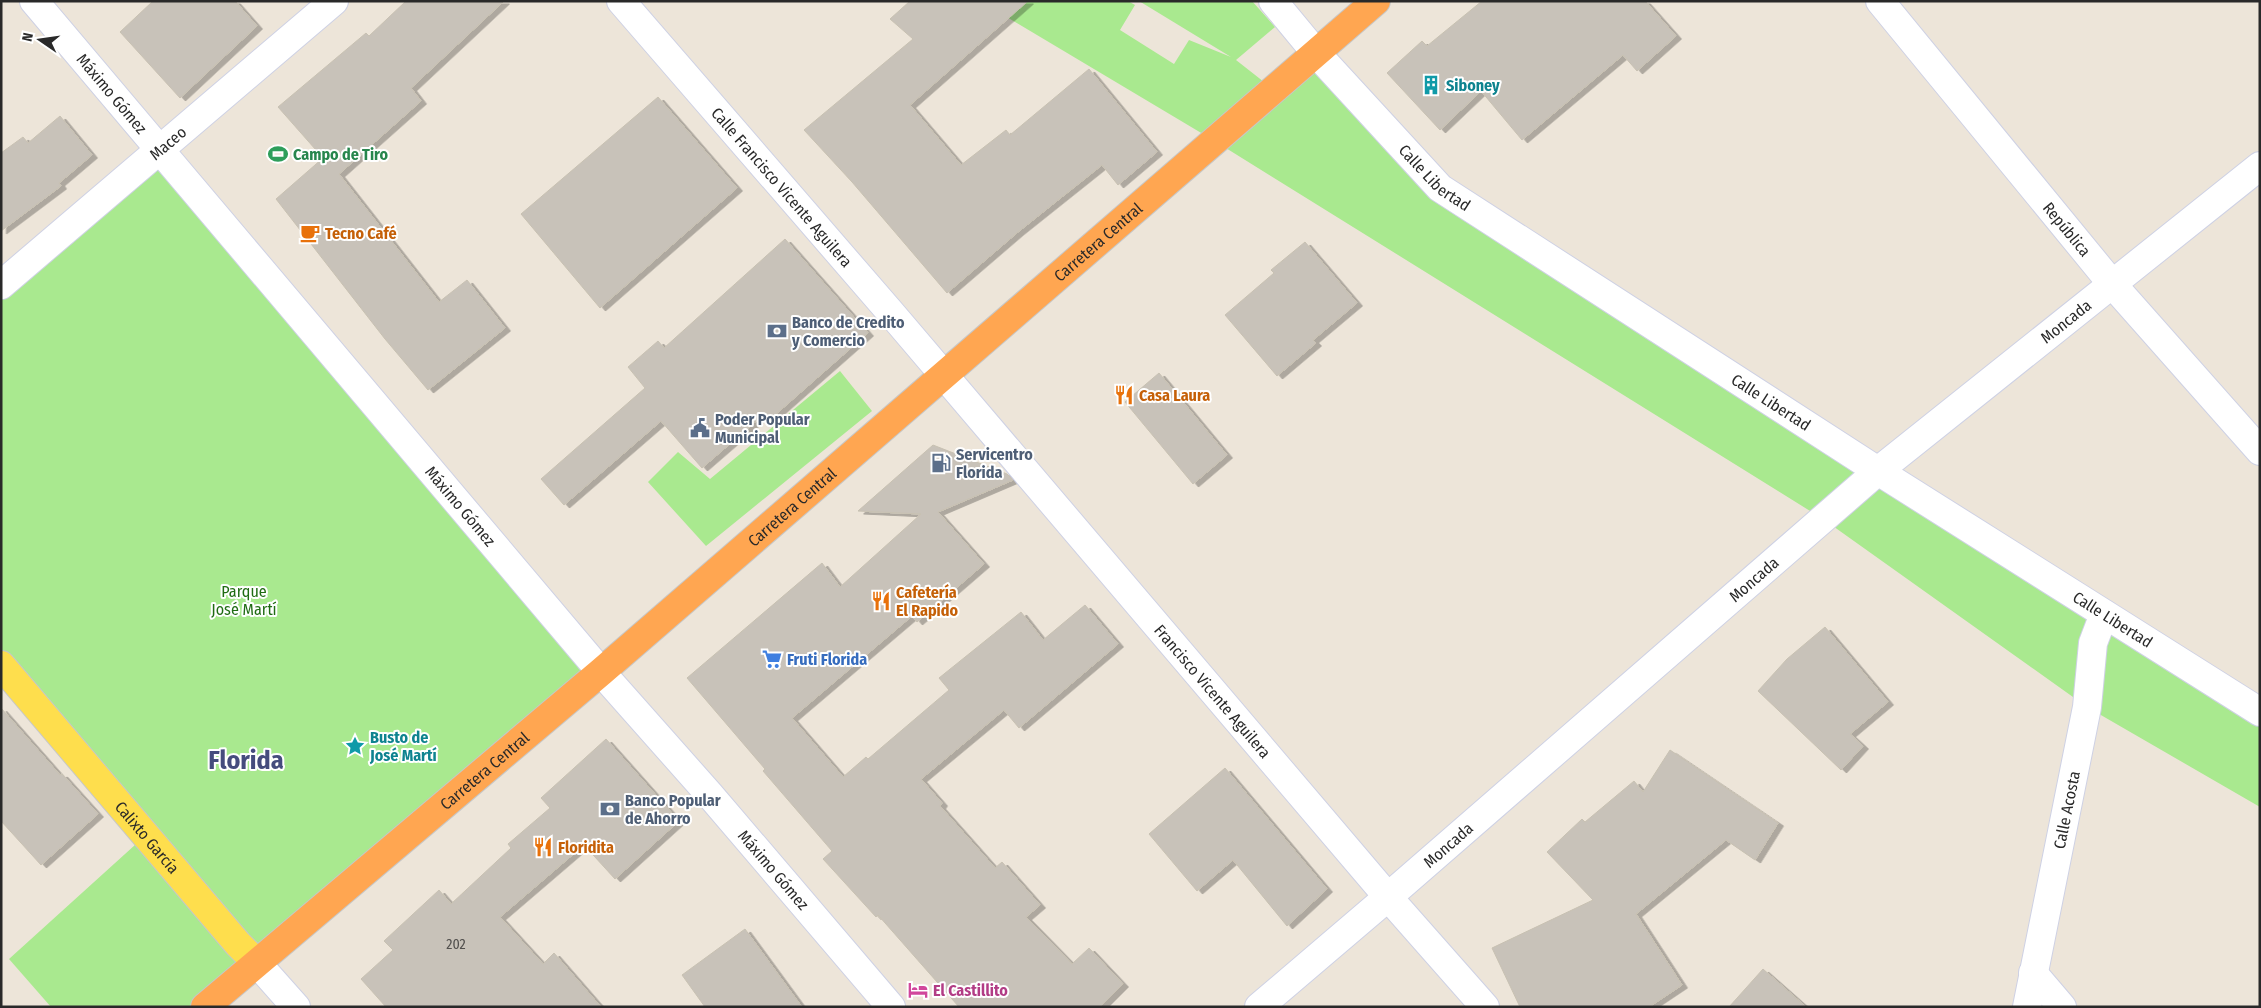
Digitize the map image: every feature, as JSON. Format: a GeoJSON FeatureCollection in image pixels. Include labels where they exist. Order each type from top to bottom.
{"type":"FeatureCollection","features":[{"type":"Feature","properties":{"kind":"highway","name":"Carretera Central"},"geometry":{"type":"LineString","coordinates":[[205,1007],[601,672],[1376,1]]}},
{"type":"Feature","properties":{"kind":"main road","name":"Calixto García"},"geometry":{"type":"LineString","coordinates":[[1,665],[238,944],[256,962]]}},
{"type":"Feature","properties":{"kind":"street","name":"Máximo Gómez"},"geometry":{"type":"LineString","coordinates":[[34,1],[601,672],[710,794],[891,1007]]}},
{"type":"Feature","properties":{"kind":"street","name":"Maceo"},"geometry":{"type":"LineString","coordinates":[[1,285],[334,1]]}},
{"type":"Feature","properties":{"kind":"street","name":"Calle Francisco Vicente Aguilera"},"geometry":{"type":"LineString","coordinates":[[621,1],[943,374]]}},
{"type":"Feature","properties":{"kind":"street","name":"Calle Libertad"},"geometry":{"type":"LineString","coordinates":[[1273,1],[1316,53],[1440,188],[1878,471],[2260,712]]}},
{"type":"Feature","properties":{"kind":"street","name":"República"},"geometry":{"type":"LineString","coordinates":[[1880,1],[2112,285],[2260,451]]}},
{"type":"Feature","properties":{"kind":"street","name":"Moncada"},"geometry":{"type":"LineString","coordinates":[[1259,1007],[1878,471],[2260,166]]}},
{"type":"Feature","properties":{"kind":"street","name":"Francisco Vicente Aguilera"},"geometry":{"type":"LineString","coordinates":[[943,374],[1388,897],[1485,1007]]}},
{"type":"Feature","properties":{"kind":"street","name":"Calle Acosta"},"geometry":{"type":"LineString","coordinates":[[2027,1007],[2087,707],[2093,643],[2104,614]]}},
{"type":"Feature","properties":{"kind":"street","name":"Calixto García"},"geometry":{"type":"LineString","coordinates":[[256,962],[296,1007]]}},
{"type":"Feature","properties":{"kind":"street"},"geometry":{"type":"LineString","coordinates":[[2033,973],[2062,1007]]}},
{"type":"Feature","properties":{"kind":"green space"},"geometry":{"type":"Polygon","coordinates":[[[980,1],[1128,1],[1135,5],[1120,30],[1174,64],[1189,40],[1231,57],[1139,1],[1252,1],[1275,27],[1236,60],[1273,89],[1316,53],[1440,188],[2260,712],[2260,807],[2087,707],[1823,519],[1213,140],[980,1]]]}},
{"type":"Feature","properties":{"kind":"green space","name":"Parque José Martí"},"geometry":{"type":"Polygon","coordinates":[[[161,149],[601,672],[205,1007],[51,1007],[9,959],[146,835],[1,665],[1,285],[161,149]]]}},
{"type":"Feature","properties":{"kind":"green space"},"geometry":{"type":"Polygon","coordinates":[[[840,371],[872,411],[706,546],[648,482],[678,452],[710,479],[840,371]]]}},
{"type":"Feature","properties":{"kind":"building"},"geometry":{"type":"Polygon","coordinates":[[[153,1],[235,1],[257,26],[180,98],[120,32],[153,1]]]}},
{"type":"Feature","properties":{"kind":"building"},"geometry":{"type":"Polygon","coordinates":[[[406,1],[504,1],[411,88],[421,101],[339,174],[439,302],[467,280],[505,328],[428,390],[385,339],[276,199],[323,158],[278,107],[366,33],[369,36],[406,1]]]}},
{"type":"Feature","properties":{"kind":"building"},"geometry":{"type":"Polygon","coordinates":[[[910,1],[1028,1],[910,105],[961,165],[1006,130],[1010,135],[1089,69],[1157,152],[1118,185],[1102,165],[1018,232],[947,293],[852,182],[804,130],[913,39],[890,19],[910,1]]]}},
{"type":"Feature","properties":{"kind":"building"},"geometry":{"type":"Polygon","coordinates":[[[1482,1],[1645,1],[1676,36],[1637,71],[1623,55],[1522,140],[1481,91],[1440,130],[1387,73],[1422,41],[1427,46],[1482,1]]]}},
{"type":"Feature","properties":{"kind":"building"},"geometry":{"type":"Polygon","coordinates":[[[658,97],[737,188],[600,308],[521,214],[658,97]]]}},
{"type":"Feature","properties":{"kind":"building"},"geometry":{"type":"Polygon","coordinates":[[[60,116],[92,155],[59,183],[61,186],[1,231],[1,153],[23,137],[28,143],[60,116]]]}},
{"type":"Feature","properties":{"kind":"building"},"geometry":{"type":"Polygon","coordinates":[[[785,239],[868,333],[767,422],[762,416],[702,468],[661,421],[564,505],[541,479],[645,388],[628,367],[658,341],[664,348],[785,239]]]}},
{"type":"Feature","properties":{"kind":"building"},"geometry":{"type":"Polygon","coordinates":[[[1305,242],[1357,303],[1313,340],[1316,343],[1277,376],[1225,315],[1274,273],[1271,270],[1305,242]]]}},
{"type":"Feature","properties":{"kind":"building"},"geometry":{"type":"Polygon","coordinates":[[[1159,373],[1227,455],[1193,484],[1125,402],[1159,373]]]}},
{"type":"Feature","properties":{"kind":"building"},"geometry":{"type":"Polygon","coordinates":[[[933,445],[1007,474],[1013,480],[938,512],[984,564],[917,622],[912,616],[792,718],[843,777],[866,757],[868,759],[949,690],[939,678],[1021,612],[1043,640],[1085,605],[1118,644],[1019,728],[1004,710],[921,779],[942,803],[940,806],[995,868],[1002,862],[1040,905],[1026,917],[1072,964],[1089,948],[1123,984],[1100,1007],[959,1007],[878,915],[876,917],[823,859],[832,851],[687,678],[822,563],[840,587],[921,514],[858,511],[933,445]]]}},
{"type":"Feature","properties":{"kind":"building"},"geometry":{"type":"Polygon","coordinates":[[[1825,627],[1888,702],[1850,734],[1863,746],[1841,770],[1758,691],[1787,659],[1825,627]]]}},
{"type":"Feature","properties":{"kind":"building"},"geometry":{"type":"Polygon","coordinates":[[[1,708],[60,775],[62,774],[98,814],[41,865],[1,821],[1,708]]]}},
{"type":"Feature","properties":{"kind":"building"},"geometry":{"type":"Polygon","coordinates":[[[606,739],[679,821],[615,879],[584,845],[500,917],[543,964],[554,953],[601,1007],[386,1007],[361,979],[393,950],[384,941],[439,890],[451,904],[511,848],[508,844],[550,808],[541,798],[606,739]]]}},
{"type":"Feature","properties":{"kind":"building"},"geometry":{"type":"Polygon","coordinates":[[[1670,750],[1778,823],[1755,860],[1726,840],[1636,914],[1682,985],[1649,1007],[1520,1007],[1492,948],[1593,900],[1547,852],[1582,819],[1585,822],[1634,781],[1643,792],[1670,750]]]}},
{"type":"Feature","properties":{"kind":"building"},"geometry":{"type":"Polygon","coordinates":[[[1225,768],[1327,889],[1287,926],[1233,860],[1197,891],[1149,834],[1225,768]]]}},
{"type":"Feature","properties":{"kind":"building"},"geometry":{"type":"Polygon","coordinates":[[[745,929],[802,1007],[705,1007],[682,975],[745,929]]]}},
{"type":"Feature","properties":{"kind":"building"},"geometry":{"type":"Polygon","coordinates":[[[1763,969],[1806,1007],[1729,1007],[1763,969]]]}},
{"type":"Feature","properties":{"kind":"place","name":"Siboney"},"geometry":{"type":"Point","coordinates":[1431,85]}},
{"type":"Feature","properties":{"kind":"place","name":"Campo de Tiro"},"geometry":{"type":"Point","coordinates":[278,154]}},
{"type":"Feature","properties":{"kind":"place","name":"Tecno Café"},"geometry":{"type":"Point","coordinates":[310,233]}},
{"type":"Feature","properties":{"kind":"place","name":"Banco de Credito y Comercio"},"geometry":{"type":"Point","coordinates":[777,331]}},
{"type":"Feature","properties":{"kind":"place","name":"Casa Laura"},"geometry":{"type":"Point","coordinates":[1124,395]}},
{"type":"Feature","properties":{"kind":"place","name":"Poder Popular Municipal"},"geometry":{"type":"Point","coordinates":[700,428]}},
{"type":"Feature","properties":{"kind":"place","name":"Servicentro Florida"},"geometry":{"type":"Point","coordinates":[941,463]}},
{"type":"Feature","properties":{"kind":"place","name":"Cafetería El Rapido"},"geometry":{"type":"Point","coordinates":[881,601]}},
{"type":"Feature","properties":{"kind":"place","name":"Fruti Florida"},"geometry":{"type":"Point","coordinates":[772,659]}},
{"type":"Feature","properties":{"kind":"place","name":"Busto de José Martí"},"geometry":{"type":"Point","coordinates":[355,746]}},
{"type":"Feature","properties":{"kind":"place","name":"Banco Popular de Ahorro"},"geometry":{"type":"Point","coordinates":[610,809]}},
{"type":"Feature","properties":{"kind":"place","name":"Floridita"},"geometry":{"type":"Point","coordinates":[543,847]}},
{"type":"Feature","properties":{"kind":"place","name":"El Castillito"},"geometry":{"type":"Point","coordinates":[918,990]}},
{"type":"Feature","properties":{"kind":"district","name":"Florida"},"geometry":{"type":"Point","coordinates":[246,760]}}]}
